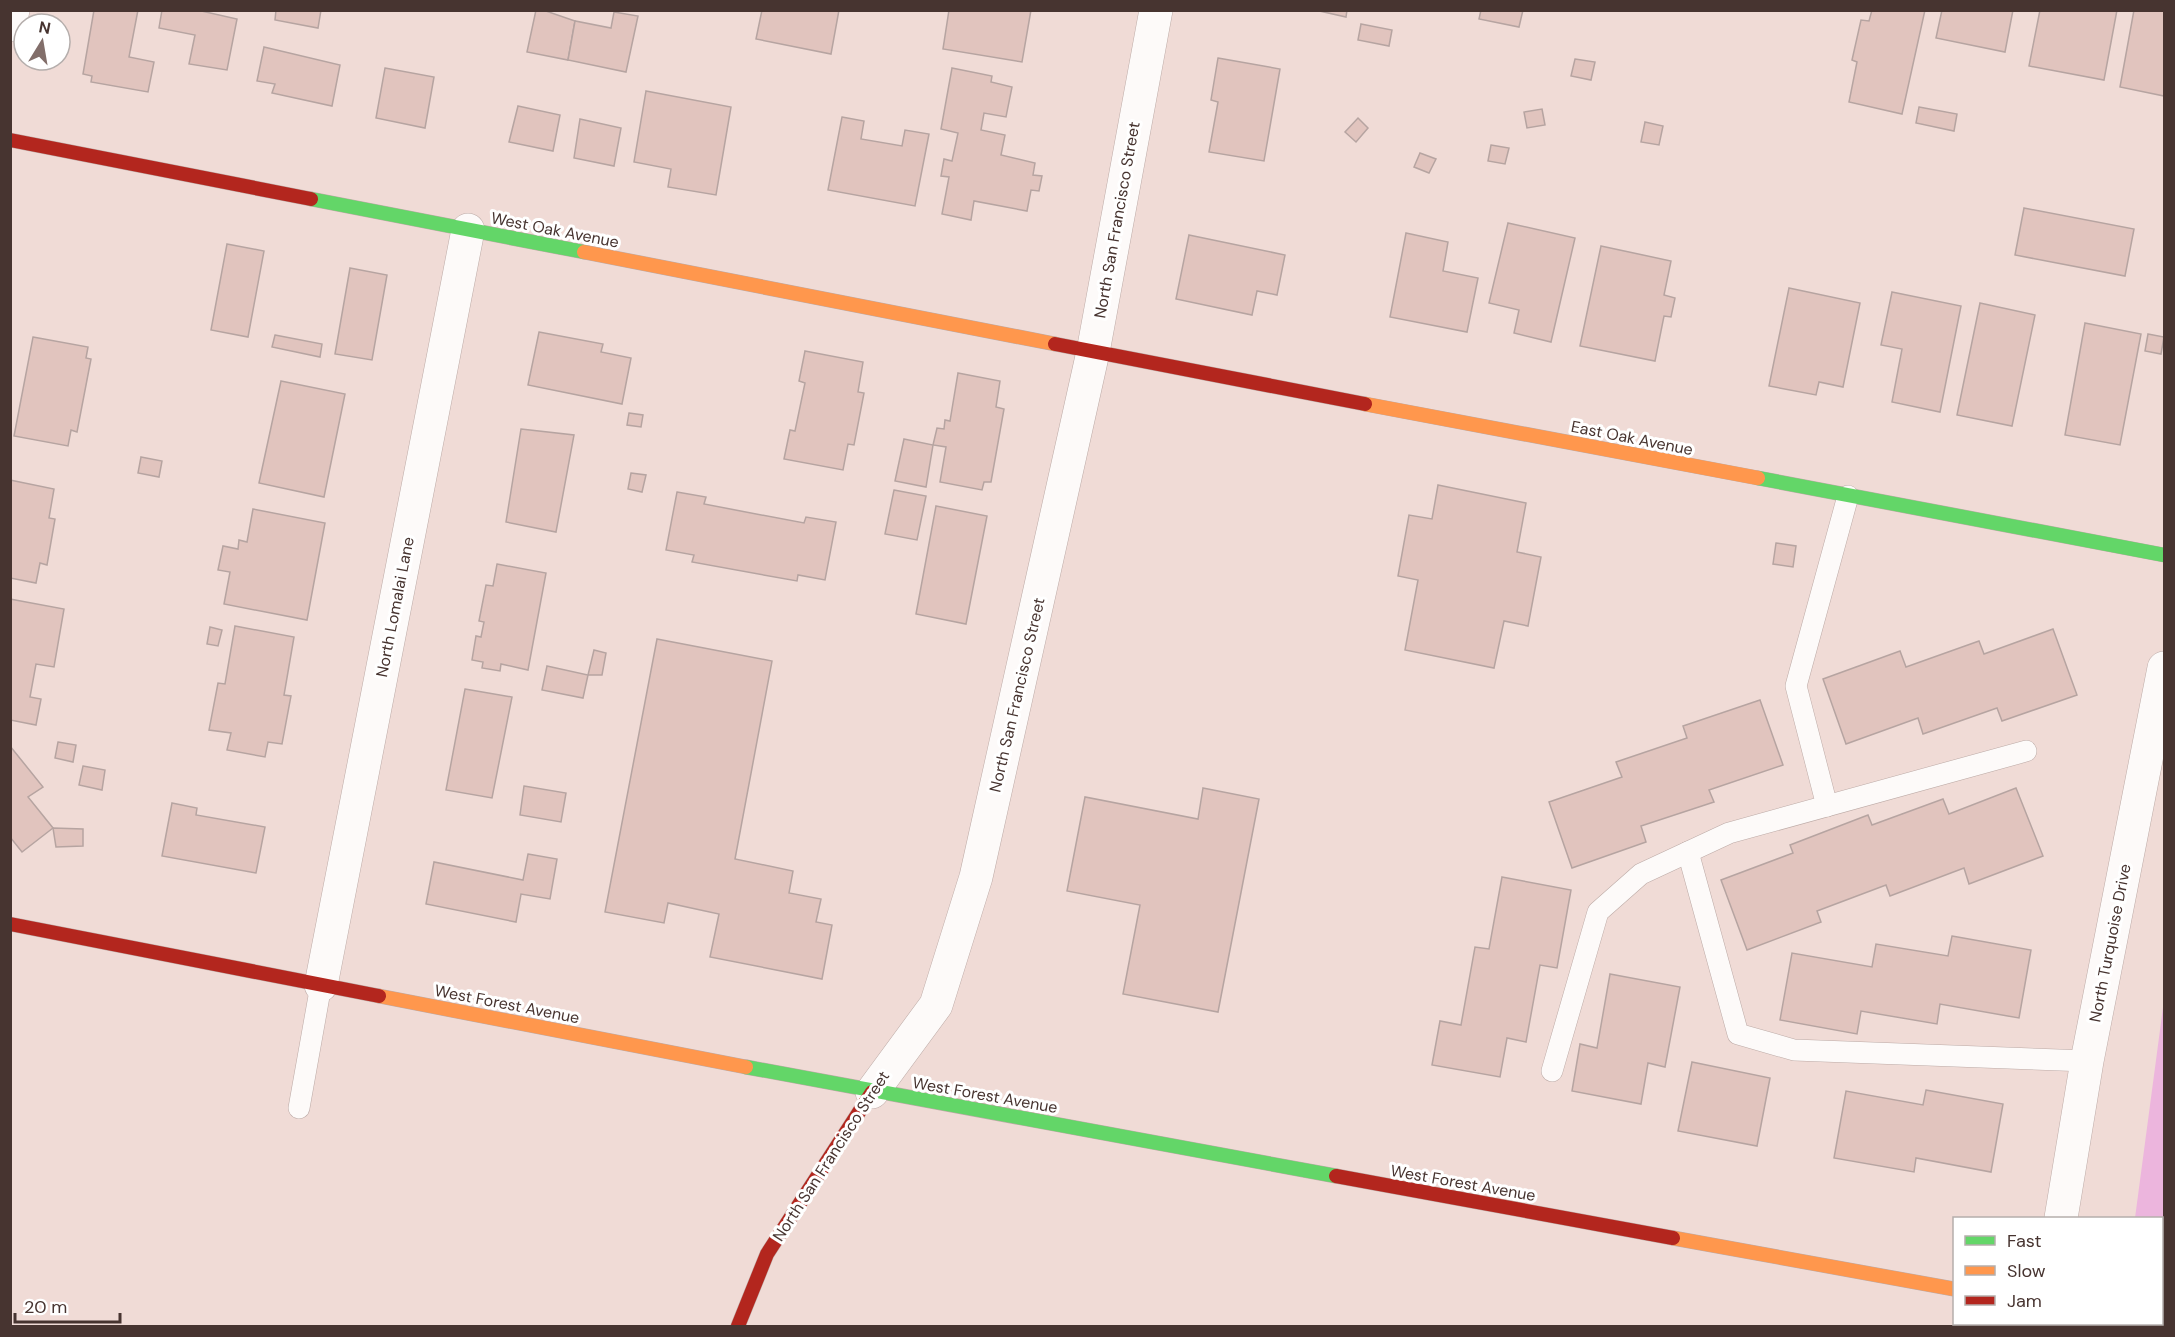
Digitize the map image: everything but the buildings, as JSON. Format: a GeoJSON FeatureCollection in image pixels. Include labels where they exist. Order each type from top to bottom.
{"type":"FeatureCollection","features":[{"type":"Feature","properties":{"kind":"street"},"geometry":{"type":"LineString","coordinates":[[10,25],[13,10]]}},
{"type":"Feature","properties":{"kind":"street","name":"North San Francisco Street"},"geometry":{"type":"LineString","coordinates":[[738,1326],[767,1254],[872,1092],[936,1005],[976,877],[1093,352],[1156,10]]}},
{"type":"Feature","properties":{"kind":"street","name":"West Oak Avenue"},"geometry":{"type":"LineString","coordinates":[[10,140],[1093,352]]}},
{"type":"Feature","properties":{"kind":"street","name":"North Lomalai Lane"},"geometry":{"type":"LineString","coordinates":[[321,985],[468,230]]}},
{"type":"Feature","properties":{"kind":"street","name":"East Oak Avenue"},"geometry":{"type":"LineString","coordinates":[[1093,352],[2164,555]]}},
{"type":"Feature","properties":{"kind":"street","name":"North Turquoise Drive"},"geometry":{"type":"LineString","coordinates":[[2061,1217],[2087,1061],[2164,668]]}},
{"type":"Feature","properties":{"kind":"street","name":"West Forest Avenue"},"geometry":{"type":"LineString","coordinates":[[10,924],[872,1092],[1953,1289]]}},
{"type":"Feature","properties":{"kind":"lane"},"geometry":{"type":"LineString","coordinates":[[1827,806],[1796,686],[1848,495]]}},
{"type":"Feature","properties":{"kind":"lane"},"geometry":{"type":"LineString","coordinates":[[1552,1071],[1598,912],[1641,874],[1728,833],[2026,751]]}},
{"type":"Feature","properties":{"kind":"lane"},"geometry":{"type":"LineString","coordinates":[[1688,852],[1738,1034],[1794,1050],[2087,1061]]}},
{"type":"Feature","properties":{"kind":"lane"},"geometry":{"type":"LineString","coordinates":[[299,1108],[321,985]]}},
{"type":"Feature","properties":{"kind":"shaded area"},"geometry":{"type":"Polygon","coordinates":[[[2164,1000],[2164,1326],[2163,1217],[2135,1217],[2164,1000]]]}},
{"type":"Feature","properties":{"kind":"traffic: fast"},"geometry":{"type":"LineString","coordinates":[[311,199],[584,252]]}},
{"type":"Feature","properties":{"kind":"traffic: fast"},"geometry":{"type":"LineString","coordinates":[[1758,478],[2164,555]]}},
{"type":"Feature","properties":{"kind":"traffic: fast"},"geometry":{"type":"LineString","coordinates":[[746,1067],[1336,1176]]}},
{"type":"Feature","properties":{"kind":"traffic: fast"},"geometry":{"type":"LineString","coordinates":[[2148,1325],[2156,1326]]}},
{"type":"Feature","properties":{"kind":"traffic: slow"},"geometry":{"type":"LineString","coordinates":[[584,252],[1055,344]]}},
{"type":"Feature","properties":{"kind":"traffic: slow"},"geometry":{"type":"LineString","coordinates":[[1365,404],[1758,478]]}},
{"type":"Feature","properties":{"kind":"traffic: slow"},"geometry":{"type":"LineString","coordinates":[[379,996],[746,1067]]}},
{"type":"Feature","properties":{"kind":"traffic: slow"},"geometry":{"type":"LineString","coordinates":[[1673,1238],[1953,1289]]}},
{"type":"Feature","properties":{"kind":"traffic: jam"},"geometry":{"type":"LineString","coordinates":[[10,140],[311,199]]}},
{"type":"Feature","properties":{"kind":"traffic: jam"},"geometry":{"type":"LineString","coordinates":[[1055,344],[1365,404]]}},
{"type":"Feature","properties":{"kind":"traffic: jam"},"geometry":{"type":"LineString","coordinates":[[10,924],[379,996]]}},
{"type":"Feature","properties":{"kind":"traffic: jam"},"geometry":{"type":"LineString","coordinates":[[738,1326],[767,1254],[872,1092]]}},
{"type":"Feature","properties":{"kind":"traffic: jam"},"geometry":{"type":"LineString","coordinates":[[1336,1176],[1673,1238]]}}]}
